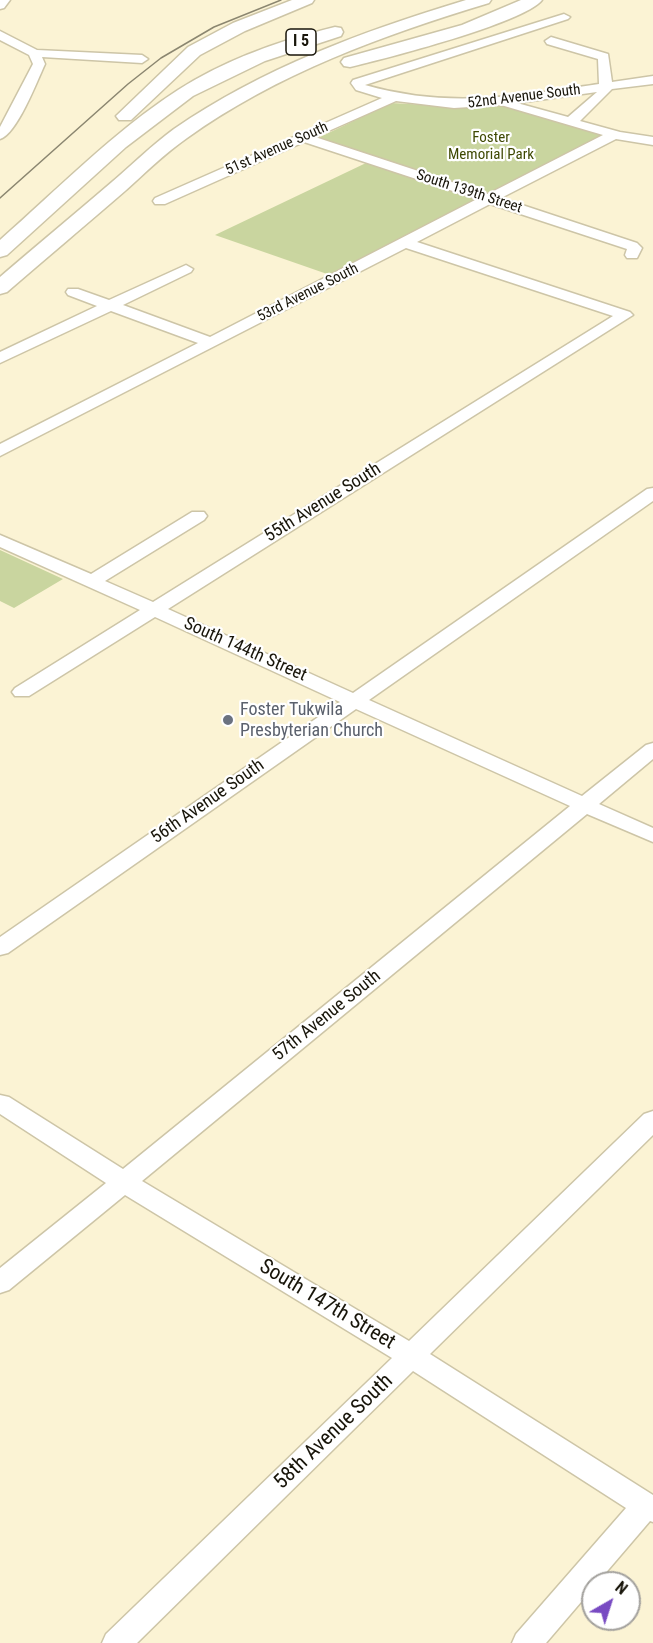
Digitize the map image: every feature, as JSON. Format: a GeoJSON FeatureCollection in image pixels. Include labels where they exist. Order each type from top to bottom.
{"type":"FeatureCollection","features":[{"type":"Feature","properties":{"kind":"highway"},"geometry":{"type":"LineString","coordinates":[[158,85],[194,51],[238,27],[306,0]]}},
{"type":"Feature","properties":{"kind":"highway","name":"I 5"},"geometry":{"type":"LineString","coordinates":[[0,232],[158,85],[207,51],[238,34],[324,0]]}},
{"type":"Feature","properties":{"kind":"highway","name":"I 5"},"geometry":{"type":"LineString","coordinates":[[0,251],[91,167],[142,124],[196,87],[230,70],[296,44],[444,0]]}},
{"type":"Feature","properties":{"kind":"highway","name":"I 5"},"geometry":{"type":"LineString","coordinates":[[0,288],[180,134],[269,80],[353,42],[483,0]]}},
{"type":"Feature","properties":{"kind":"highway"},"geometry":{"type":"LineString","coordinates":[[132,174],[168,159],[244,109],[309,77],[475,26],[511,13],[534,0]]}},
{"type":"Feature","properties":{"kind":"highway"},"geometry":{"type":"LineString","coordinates":[[108,133],[138,119],[174,92],[222,65],[287,39],[351,21]]}},
{"type":"Feature","properties":{"kind":"street"},"geometry":{"type":"LineString","coordinates":[[0,6],[3,0]]}},
{"type":"Feature","properties":{"kind":"street","name":"52nd Avenue South"},"geometry":{"type":"LineString","coordinates":[[564,17],[357,83],[360,87],[394,97],[454,104],[497,102],[653,80]]}},
{"type":"Feature","properties":{"kind":"street"},"geometry":{"type":"LineString","coordinates":[[0,35],[34,53],[142,59]]}},
{"type":"Feature","properties":{"kind":"street"},"geometry":{"type":"LineString","coordinates":[[551,41],[604,57],[607,86],[604,93],[571,122]]}},
{"type":"Feature","properties":{"kind":"street"},"geometry":{"type":"LineString","coordinates":[[0,135],[10,123],[39,64],[34,53]]}},
{"type":"Feature","properties":{"kind":"street","name":"51st Avenue South"},"geometry":{"type":"LineString","coordinates":[[160,201],[394,97]]}},
{"type":"Feature","properties":{"kind":"street"},"geometry":{"type":"LineString","coordinates":[[497,102],[615,134],[653,141]]}},
{"type":"Feature","properties":{"kind":"street","name":"53rd Avenue South"},"geometry":{"type":"LineString","coordinates":[[0,451],[615,134]]}},
{"type":"Feature","properties":{"kind":"street","name":"South 139th Street"},"geometry":{"type":"LineString","coordinates":[[302,137],[492,199],[633,252]]}},
{"type":"Feature","properties":{"kind":"street","name":"55th Avenue South"},"geometry":{"type":"LineString","coordinates":[[22,692],[625,315],[406,243]]}},
{"type":"Feature","properties":{"kind":"street"},"geometry":{"type":"LineString","coordinates":[[0,358],[186,269]]}},
{"type":"Feature","properties":{"kind":"street"},"geometry":{"type":"LineString","coordinates":[[73,292],[211,342]]}},
{"type":"Feature","properties":{"kind":"street","name":"56th Avenue South"},"geometry":{"type":"LineString","coordinates":[[0,948],[653,493]]}},
{"type":"Feature","properties":{"kind":"street"},"geometry":{"type":"LineString","coordinates":[[91,582],[198,516]]}},
{"type":"Feature","properties":{"kind":"street","name":"South 144th Street"},"geometry":{"type":"LineString","coordinates":[[0,540],[653,836]]}},
{"type":"Feature","properties":{"kind":"street","name":"57th Avenue South"},"geometry":{"type":"LineString","coordinates":[[0,1283],[653,749]]}},
{"type":"Feature","properties":{"kind":"street","name":"South 147th Street"},"geometry":{"type":"LineString","coordinates":[[0,1103],[124,1182],[411,1356],[649,1508]]}},
{"type":"Feature","properties":{"kind":"street","name":"58th Avenue South"},"geometry":{"type":"LineString","coordinates":[[117,1643],[653,1120]]}},
{"type":"Feature","properties":{"kind":"street"},"geometry":{"type":"LineString","coordinates":[[527,1643],[649,1508]]}},
{"type":"Feature","properties":{"kind":"green space","name":"Foster Memorial Park"},"geometry":{"type":"Polygon","coordinates":[[[391,103],[465,107],[497,104],[604,135],[493,192],[318,138],[391,103]]]}},
{"type":"Feature","properties":{"kind":"green space","name":"Foster Memorial Park"},"geometry":{"type":"Polygon","coordinates":[[[366,163],[469,195],[474,201],[330,275],[215,235],[366,163]]]}},
{"type":"Feature","properties":{"kind":"green space"},"geometry":{"type":"Polygon","coordinates":[[[0,550],[63,579],[14,608],[0,601],[0,550]]]}},
{"type":"Feature","properties":{"kind":"tram line"},"geometry":{"type":"LineString","coordinates":[[0,198],[128,84],[161,58],[214,27],[281,0]]}},
{"type":"Feature","properties":{"kind":"place","name":"Foster Tukwila Presbyterian Church"},"geometry":{"type":"Point","coordinates":[228,720]}}]}
